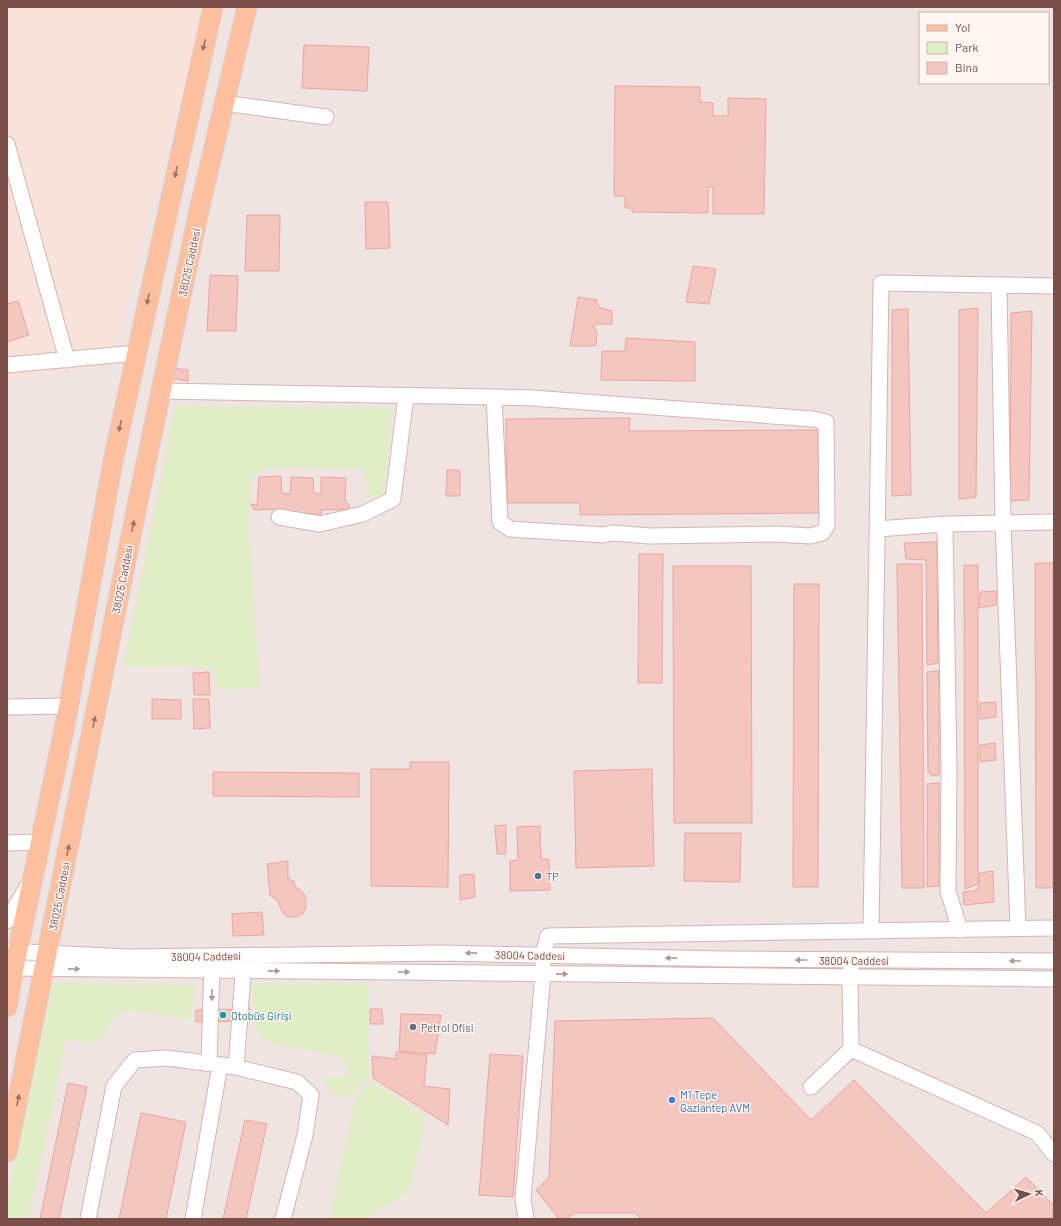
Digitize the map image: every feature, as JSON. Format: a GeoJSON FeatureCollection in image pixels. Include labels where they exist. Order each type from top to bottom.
{"type":"FeatureCollection","features":[{"type":"Feature","properties":{"kind":"main road"},"geometry":{"type":"LineString","coordinates":[[7,1007],[11,960],[33,878],[68,706],[113,461],[213,7]]}},
{"type":"Feature","properties":{"kind":"main road","name":"38025 Caddesi"},"geometry":{"type":"LineString","coordinates":[[7,1152],[136,511],[198,215],[247,7]]}},
{"type":"Feature","properties":{"kind":"street"},"geometry":{"type":"LineString","coordinates":[[224,103],[326,117]]}},
{"type":"Feature","properties":{"kind":"street"},"geometry":{"type":"LineString","coordinates":[[7,144],[67,360]]}},
{"type":"Feature","properties":{"kind":"street"},"geometry":{"type":"LineString","coordinates":[[871,931],[881,283],[1054,286]]}},
{"type":"Feature","properties":{"kind":"street"},"geometry":{"type":"LineString","coordinates":[[1000,286],[1003,523],[1018,928]]}},
{"type":"Feature","properties":{"kind":"street"},"geometry":{"type":"LineString","coordinates":[[7,366],[136,353]]}},
{"type":"Feature","properties":{"kind":"street"},"geometry":{"type":"LineString","coordinates":[[161,392],[494,397],[532,398],[813,419],[826,422],[827,526],[822,533],[810,536],[777,534],[650,536],[613,533],[603,535],[510,529],[500,522],[494,397]]}},
{"type":"Feature","properties":{"kind":"street"},"geometry":{"type":"LineString","coordinates":[[279,517],[320,524],[363,514],[393,499],[406,396]]}},
{"type":"Feature","properties":{"kind":"street"},"geometry":{"type":"LineString","coordinates":[[878,529],[945,524],[1054,522]]}},
{"type":"Feature","properties":{"kind":"street"},"geometry":{"type":"LineString","coordinates":[[945,524],[949,769],[948,891],[960,930]]}},
{"type":"Feature","properties":{"kind":"street"},"geometry":{"type":"LineString","coordinates":[[7,707],[68,706]]}},
{"type":"Feature","properties":{"kind":"street"},"geometry":{"type":"LineString","coordinates":[[7,842],[40,842]]}},
{"type":"Feature","properties":{"kind":"street"},"geometry":{"type":"LineString","coordinates":[[7,921],[33,878]]}},
{"type":"Feature","properties":{"kind":"street"},"geometry":{"type":"LineString","coordinates":[[526,1219],[523,1199],[543,974],[543,955],[548,936],[1054,928]]}},
{"type":"Feature","properties":{"kind":"street","name":"38004 Caddesi"},"geometry":{"type":"LineString","coordinates":[[212,963],[244,955],[441,953],[727,959],[1054,961]]}},
{"type":"Feature","properties":{"kind":"street"},"geometry":{"type":"LineString","coordinates":[[236,1067],[244,955]]}},
{"type":"Feature","properties":{"kind":"street","name":"38004 Caddesi"},"geometry":{"type":"LineString","coordinates":[[11,960],[212,963],[243,970],[1054,979]]}},
{"type":"Feature","properties":{"kind":"street"},"geometry":{"type":"LineString","coordinates":[[811,1087],[851,1049],[850,977],[852,960]]}},
{"type":"Feature","properties":{"kind":"street"},"geometry":{"type":"LineString","coordinates":[[193,1219],[214,1064],[212,963]]}},
{"type":"Feature","properties":{"kind":"street"},"geometry":{"type":"LineString","coordinates":[[851,1049],[1037,1133],[1054,1154]]}},
{"type":"Feature","properties":{"kind":"street"},"geometry":{"type":"LineString","coordinates":[[88,1219],[114,1086],[135,1060],[167,1058],[236,1067],[297,1082],[311,1095],[305,1134],[283,1219]]}},
{"type":"Feature","properties":{"kind":"street"},"geometry":{"type":"LineString","coordinates":[[516,1219],[523,1199]]}},
{"type":"Feature","properties":{"kind":"shaded area"},"geometry":{"type":"Polygon","coordinates":[[[7,7],[206,7],[109,366],[7,382],[7,7]]]}},
{"type":"Feature","properties":{"kind":"shaded area"},"geometry":{"type":"Polygon","coordinates":[[[206,7],[1054,7],[1054,1219],[7,1219],[7,382],[109,365],[206,7]]]}},
{"type":"Feature","properties":{"kind":"green space"},"geometry":{"type":"Polygon","coordinates":[[[175,406],[393,408],[383,495],[369,497],[363,469],[265,468],[251,478],[249,527],[260,688],[217,690],[213,670],[198,670],[197,666],[123,667],[175,406]]]}},
{"type":"Feature","properties":{"kind":"green space"},"geometry":{"type":"Polygon","coordinates":[[[53,982],[196,986],[191,1020],[133,1010],[118,1013],[97,1042],[66,1040],[29,1219],[7,1219],[7,1200],[53,982]]]}},
{"type":"Feature","properties":{"kind":"green space"},"geometry":{"type":"Polygon","coordinates":[[[251,983],[369,984],[369,1078],[347,1098],[332,1093],[321,1078],[349,1077],[345,1064],[340,1056],[273,1044],[262,1038],[256,1028],[251,983]]]}},
{"type":"Feature","properties":{"kind":"green space"},"geometry":{"type":"Polygon","coordinates":[[[373,1081],[426,1118],[409,1192],[365,1219],[329,1219],[356,1096],[373,1081]]]}},
{"type":"Feature","properties":{"kind":"building"},"geometry":{"type":"Polygon","coordinates":[[[304,45],[369,47],[367,91],[302,88],[304,45]]]}},
{"type":"Feature","properties":{"kind":"building"},"geometry":{"type":"Polygon","coordinates":[[[615,86],[700,87],[700,102],[713,103],[713,116],[728,116],[728,98],[766,99],[764,214],[713,214],[713,187],[708,187],[708,213],[632,212],[632,208],[625,208],[625,196],[614,196],[615,86]]]}},
{"type":"Feature","properties":{"kind":"building"},"geometry":{"type":"Polygon","coordinates":[[[365,202],[388,202],[390,248],[366,249],[365,202]]]}},
{"type":"Feature","properties":{"kind":"building"},"geometry":{"type":"Polygon","coordinates":[[[247,215],[280,215],[279,271],[245,271],[247,215]]]}},
{"type":"Feature","properties":{"kind":"building"},"geometry":{"type":"Polygon","coordinates":[[[693,266],[716,269],[709,304],[686,302],[693,266]]]}},
{"type":"Feature","properties":{"kind":"building"},"geometry":{"type":"Polygon","coordinates":[[[210,275],[238,276],[236,331],[207,331],[210,275]]]}},
{"type":"Feature","properties":{"kind":"building"},"geometry":{"type":"Polygon","coordinates":[[[578,297],[597,300],[598,307],[612,311],[612,324],[595,324],[594,328],[597,331],[596,346],[570,346],[578,297]]]}},
{"type":"Feature","properties":{"kind":"building"},"geometry":{"type":"Polygon","coordinates":[[[18,301],[29,335],[7,342],[7,304],[18,301]]]}},
{"type":"Feature","properties":{"kind":"building"},"geometry":{"type":"Polygon","coordinates":[[[978,308],[976,497],[959,499],[959,310],[978,308]]]}},
{"type":"Feature","properties":{"kind":"building"},"geometry":{"type":"Polygon","coordinates":[[[908,309],[911,495],[892,496],[892,310],[908,309]]]}},
{"type":"Feature","properties":{"kind":"building"},"geometry":{"type":"Polygon","coordinates":[[[1032,311],[1029,500],[1010,501],[1011,313],[1032,311]]]}},
{"type":"Feature","properties":{"kind":"building"},"geometry":{"type":"Polygon","coordinates":[[[626,338],[695,342],[695,381],[601,380],[602,351],[625,351],[626,338]]]}},
{"type":"Feature","properties":{"kind":"building"},"geometry":{"type":"Polygon","coordinates":[[[174,368],[188,370],[188,381],[174,379],[174,368]]]}},
{"type":"Feature","properties":{"kind":"building"},"geometry":{"type":"Polygon","coordinates":[[[630,418],[629,431],[818,430],[819,513],[580,515],[580,503],[507,503],[506,419],[630,418]]]}},
{"type":"Feature","properties":{"kind":"building"},"geometry":{"type":"Polygon","coordinates":[[[447,470],[460,470],[460,496],[446,496],[447,470]]]}},
{"type":"Feature","properties":{"kind":"building"},"geometry":{"type":"Polygon","coordinates":[[[281,476],[282,493],[290,494],[291,477],[313,478],[314,493],[321,494],[321,477],[346,478],[345,503],[349,504],[349,509],[321,510],[321,514],[282,514],[281,509],[254,510],[251,504],[257,505],[259,477],[281,476]]]}},
{"type":"Feature","properties":{"kind":"building"},"geometry":{"type":"Polygon","coordinates":[[[937,542],[938,663],[927,665],[926,560],[906,559],[904,543],[937,542]]]}},
{"type":"Feature","properties":{"kind":"building"},"geometry":{"type":"Polygon","coordinates":[[[639,554],[663,554],[662,683],[638,683],[639,554]]]}},
{"type":"Feature","properties":{"kind":"building"},"geometry":{"type":"Polygon","coordinates":[[[1035,563],[1054,563],[1054,888],[1036,888],[1035,563]]]}},
{"type":"Feature","properties":{"kind":"building"},"geometry":{"type":"Polygon","coordinates":[[[897,564],[922,564],[924,888],[902,888],[897,564]]]}},
{"type":"Feature","properties":{"kind":"building"},"geometry":{"type":"Polygon","coordinates":[[[964,565],[978,565],[978,884],[965,889],[964,565]]]}},
{"type":"Feature","properties":{"kind":"building"},"geometry":{"type":"Polygon","coordinates":[[[673,566],[751,566],[752,823],[674,823],[673,566]]]}},
{"type":"Feature","properties":{"kind":"building"},"geometry":{"type":"Polygon","coordinates":[[[794,584],[819,584],[818,887],[793,887],[794,584]]]}},
{"type":"Feature","properties":{"kind":"building"},"geometry":{"type":"Polygon","coordinates":[[[996,591],[996,605],[979,608],[980,592],[996,591]]]}},
{"type":"Feature","properties":{"kind":"building"},"geometry":{"type":"Polygon","coordinates":[[[939,671],[939,775],[931,776],[930,772],[928,772],[927,672],[939,671]]]}},
{"type":"Feature","properties":{"kind":"building"},"geometry":{"type":"Polygon","coordinates":[[[209,672],[210,695],[194,695],[193,673],[209,672]]]}},
{"type":"Feature","properties":{"kind":"building"},"geometry":{"type":"Polygon","coordinates":[[[152,699],[181,700],[181,719],[152,719],[152,699]]]}},
{"type":"Feature","properties":{"kind":"building"},"geometry":{"type":"Polygon","coordinates":[[[193,699],[209,699],[210,728],[194,729],[193,699]]]}},
{"type":"Feature","properties":{"kind":"building"},"geometry":{"type":"Polygon","coordinates":[[[996,702],[996,717],[980,719],[980,703],[996,702]]]}},
{"type":"Feature","properties":{"kind":"building"},"geometry":{"type":"Polygon","coordinates":[[[995,743],[996,760],[980,762],[980,745],[995,743]]]}},
{"type":"Feature","properties":{"kind":"building"},"geometry":{"type":"Polygon","coordinates":[[[410,762],[449,762],[448,887],[371,886],[371,769],[410,769],[410,762]]]}},
{"type":"Feature","properties":{"kind":"building"},"geometry":{"type":"Polygon","coordinates":[[[652,769],[654,866],[576,868],[574,771],[652,769]]]}},
{"type":"Feature","properties":{"kind":"building"},"geometry":{"type":"Polygon","coordinates":[[[213,772],[359,773],[359,797],[213,796],[213,772]]]}},
{"type":"Feature","properties":{"kind":"building"},"geometry":{"type":"Polygon","coordinates":[[[939,783],[939,886],[927,887],[927,784],[939,783]]]}},
{"type":"Feature","properties":{"kind":"building"},"geometry":{"type":"Polygon","coordinates":[[[506,825],[506,854],[497,854],[495,826],[506,825]]]}},
{"type":"Feature","properties":{"kind":"building"},"geometry":{"type":"Polygon","coordinates":[[[540,826],[541,859],[549,859],[550,890],[510,891],[510,861],[518,860],[517,827],[540,826]]]}},
{"type":"Feature","properties":{"kind":"building"},"geometry":{"type":"Polygon","coordinates":[[[685,833],[741,833],[740,882],[684,881],[685,833]]]}},
{"type":"Feature","properties":{"kind":"building"},"geometry":{"type":"Polygon","coordinates":[[[288,861],[288,879],[294,881],[295,887],[304,894],[306,899],[306,907],[303,914],[296,917],[288,917],[283,913],[277,900],[270,895],[267,864],[288,861]]]}},
{"type":"Feature","properties":{"kind":"building"},"geometry":{"type":"Polygon","coordinates":[[[993,871],[994,902],[964,905],[963,892],[974,891],[979,887],[979,873],[993,871]]]}},
{"type":"Feature","properties":{"kind":"building"},"geometry":{"type":"Polygon","coordinates":[[[474,874],[475,897],[460,900],[460,875],[474,874]]]}},
{"type":"Feature","properties":{"kind":"building"},"geometry":{"type":"Polygon","coordinates":[[[262,912],[264,935],[233,936],[232,914],[262,912]]]}},
{"type":"Feature","properties":{"kind":"building","name":"Otobüs Girişi"},"geometry":{"type":"Polygon","coordinates":[[[250,1009],[250,1021],[196,1022],[196,1010],[250,1009]]]}},
{"type":"Feature","properties":{"kind":"building"},"geometry":{"type":"Polygon","coordinates":[[[370,1009],[382,1009],[383,1024],[370,1024],[370,1009]]]}},
{"type":"Feature","properties":{"kind":"building"},"geometry":{"type":"Polygon","coordinates":[[[401,1014],[441,1015],[435,1054],[399,1051],[401,1014]]]}},
{"type":"Feature","properties":{"kind":"building","name":"M1 Tepe Gaziantep AVM"},"geometry":{"type":"Polygon","coordinates":[[[713,1018],[811,1120],[854,1080],[986,1213],[1026,1177],[1054,1206],[1054,1219],[641,1219],[635,1213],[574,1213],[567,1219],[559,1219],[536,1190],[549,1177],[555,1021],[713,1018]]]}},
{"type":"Feature","properties":{"kind":"building"},"geometry":{"type":"Polygon","coordinates":[[[396,1052],[427,1055],[424,1086],[450,1089],[448,1125],[373,1078],[372,1056],[396,1059],[396,1052]]]}},
{"type":"Feature","properties":{"kind":"building"},"geometry":{"type":"Polygon","coordinates":[[[490,1054],[523,1056],[513,1197],[479,1195],[490,1054]]]}},
{"type":"Feature","properties":{"kind":"building"},"geometry":{"type":"Polygon","coordinates":[[[68,1083],[87,1087],[59,1219],[40,1219],[68,1083]]]}},
{"type":"Feature","properties":{"kind":"building"},"geometry":{"type":"Polygon","coordinates":[[[141,1113],[186,1122],[166,1219],[119,1219],[141,1113]]]}},
{"type":"Feature","properties":{"kind":"building"},"geometry":{"type":"Polygon","coordinates":[[[245,1120],[267,1124],[246,1219],[223,1219],[245,1120]]]}},
{"type":"Feature","properties":{"kind":"place","name":"TP"},"geometry":{"type":"Point","coordinates":[538,876]}},
{"type":"Feature","properties":{"kind":"place","name":"Otobüs Girişi"},"geometry":{"type":"Point","coordinates":[223,1015]}},
{"type":"Feature","properties":{"kind":"place","name":"Petrol Ofisi"},"geometry":{"type":"Point","coordinates":[413,1027]}},
{"type":"Feature","properties":{"kind":"place","name":"M1 Tepe Gaziantep AVM"},"geometry":{"type":"Point","coordinates":[672,1100]}}]}
